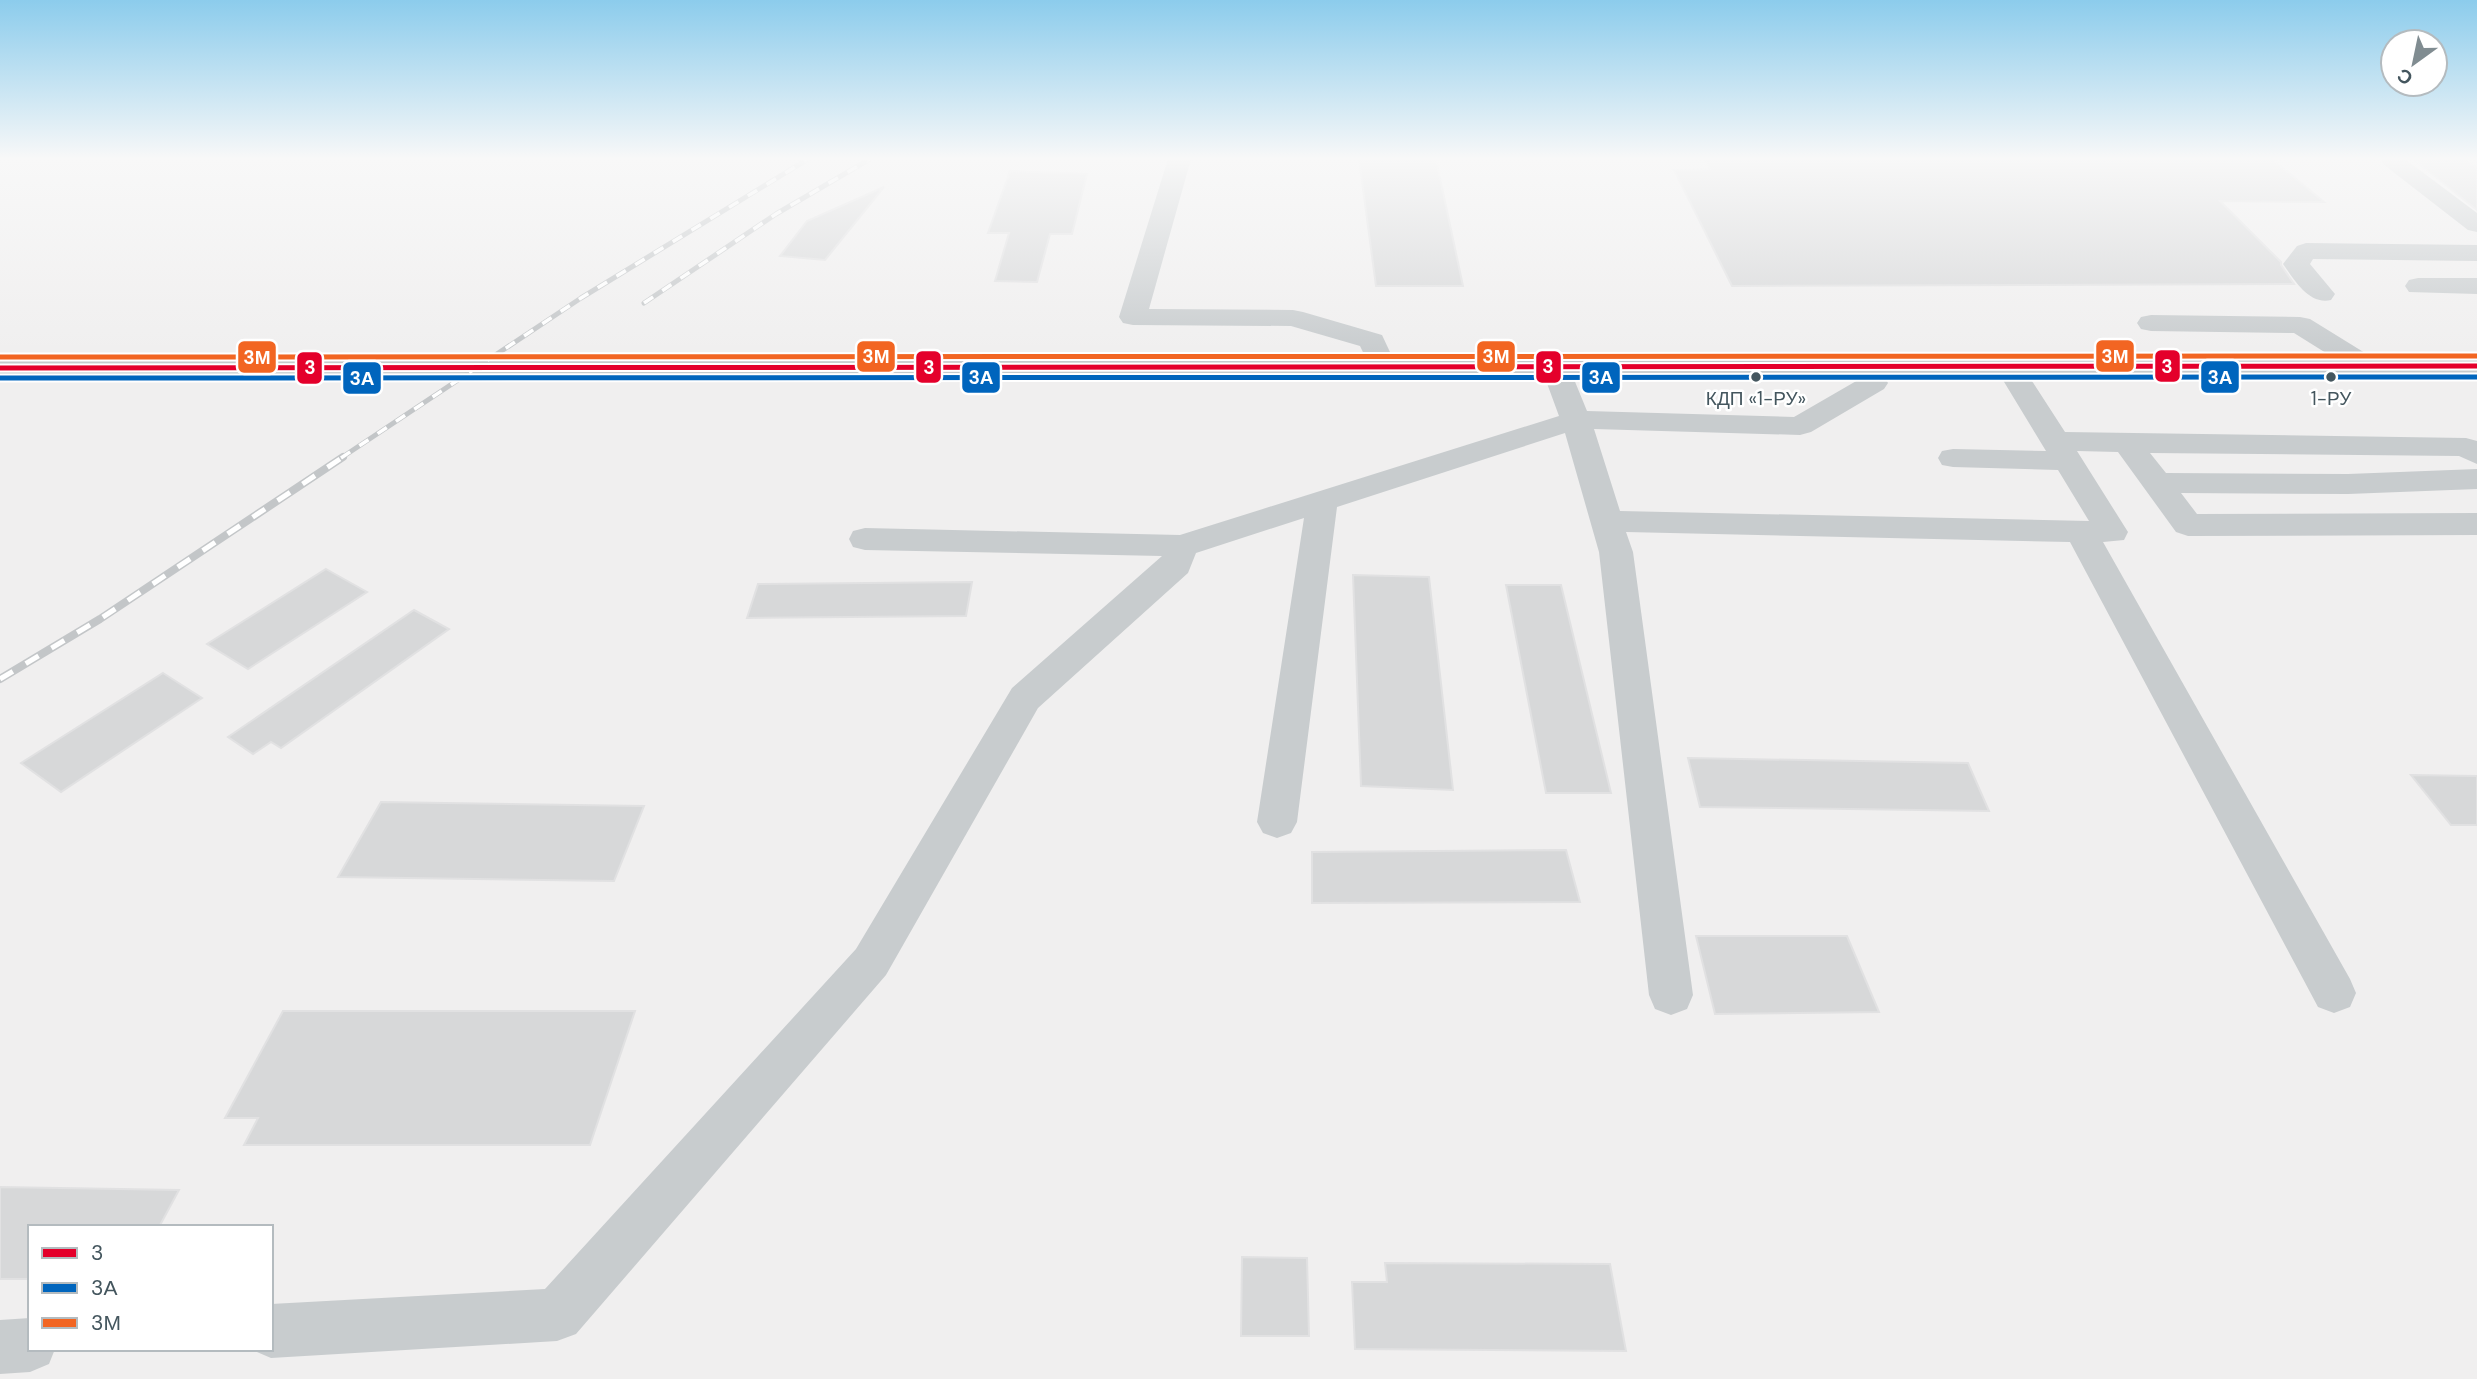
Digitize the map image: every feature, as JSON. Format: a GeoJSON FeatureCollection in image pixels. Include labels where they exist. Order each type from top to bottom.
{"type":"FeatureCollection","features":[{"type":"Feature","properties":{"kind":"main road"},"geometry":{"type":"LineString","coordinates":[[0,368],[2477,366]]}},
{"type":"Feature","properties":{"kind":"lane"},"geometry":{"type":"LineString","coordinates":[[1160,223],[1133,317],[1293,318],[1372,341],[1383,367]]}},
{"type":"Feature","properties":{"kind":"lane"},"geometry":{"type":"LineString","coordinates":[[2322,294],[2297,264],[2306,251],[2477,253]]}},
{"type":"Feature","properties":{"kind":"lane"},"geometry":{"type":"LineString","coordinates":[[2418,286],[2477,286]]}},
{"type":"Feature","properties":{"kind":"lane"},"geometry":{"type":"LineString","coordinates":[[2151,323],[2300,325],[2368,366]]}},
{"type":"Feature","properties":{"kind":"lane"},"geometry":{"type":"LineString","coordinates":[[1555,366],[1576,420],[1616,552],[1671,995]]}},
{"type":"Feature","properties":{"kind":"lane"},"geometry":{"type":"LineString","coordinates":[[1607,521],[2112,532],[2009,366]]}},
{"type":"Feature","properties":{"kind":"lane"},"geometry":{"type":"LineString","coordinates":[[864,539],[1181,546],[1576,420],[1800,426],[1874,383],[1866,367]]}},
{"type":"Feature","properties":{"kind":"lane"},"geometry":{"type":"LineString","coordinates":[[2127,443],[2188,525],[2477,524]]}},
{"type":"Feature","properties":{"kind":"lane"},"geometry":{"type":"LineString","coordinates":[[1953,458],[2062,451],[2127,443],[2466,447],[2477,455]]}},
{"type":"Feature","properties":{"kind":"lane"},"geometry":{"type":"LineString","coordinates":[[2157,483],[2348,484],[2477,479]]}},
{"type":"Feature","properties":{"kind":"lane"},"geometry":{"type":"LineString","coordinates":[[1277,822],[1322,502]]}},
{"type":"Feature","properties":{"kind":"lane"},"geometry":{"type":"LineString","coordinates":[[2081,532],[2334,993]]}},
{"type":"Feature","properties":{"kind":"lane"},"geometry":{"type":"LineString","coordinates":[[273,1331],[557,1315],[871,962],[1025,698],[1176,565],[1181,546]]}},
{"type":"Feature","properties":{"kind":"lane"},"geometry":{"type":"LineString","coordinates":[[0,1347],[28,1345]]}},
{"type":"Feature","properties":{"kind":"building"},"geometry":{"type":"Polygon","coordinates":[[[805,223],[855,223],[825,260],[780,256],[805,223]]]}},
{"type":"Feature","properties":{"kind":"building"},"geometry":{"type":"Polygon","coordinates":[[[991,223],[1075,223],[1072,234],[1050,234],[1037,282],[995,281],[1009,233],[988,233],[991,223]]]}},
{"type":"Feature","properties":{"kind":"building"},"geometry":{"type":"Polygon","coordinates":[[[1368,223],[1450,223],[1463,286],[1376,286],[1368,223]]]}},
{"type":"Feature","properties":{"kind":"building"},"geometry":{"type":"Polygon","coordinates":[[[1701,223],[2242,223],[2281,262],[2294,284],[1732,286],[1701,223]]]}},
{"type":"Feature","properties":{"kind":"building"},"geometry":{"type":"Polygon","coordinates":[[[326,569],[367,592],[248,669],[207,644],[326,569]]]}},
{"type":"Feature","properties":{"kind":"building"},"geometry":{"type":"Polygon","coordinates":[[[1353,575],[1429,577],[1453,790],[1361,786],[1353,575]]]}},
{"type":"Feature","properties":{"kind":"building"},"geometry":{"type":"Polygon","coordinates":[[[972,582],[966,616],[747,618],[758,584],[972,582]]]}},
{"type":"Feature","properties":{"kind":"building"},"geometry":{"type":"Polygon","coordinates":[[[1506,585],[1561,585],[1611,793],[1546,793],[1506,585]]]}},
{"type":"Feature","properties":{"kind":"building"},"geometry":{"type":"Polygon","coordinates":[[[414,610],[449,629],[281,748],[271,742],[253,754],[228,737],[414,610]]]}},
{"type":"Feature","properties":{"kind":"building"},"geometry":{"type":"Polygon","coordinates":[[[163,673],[202,698],[61,792],[21,763],[163,673]]]}},
{"type":"Feature","properties":{"kind":"building"},"geometry":{"type":"Polygon","coordinates":[[[1688,758],[1968,763],[1989,811],[1700,807],[1688,758]]]}},
{"type":"Feature","properties":{"kind":"building"},"geometry":{"type":"Polygon","coordinates":[[[2411,775],[2477,776],[2477,825],[2451,825],[2411,775]]]}},
{"type":"Feature","properties":{"kind":"building"},"geometry":{"type":"Polygon","coordinates":[[[381,802],[644,806],[614,881],[338,877],[381,802]]]}},
{"type":"Feature","properties":{"kind":"building"},"geometry":{"type":"Polygon","coordinates":[[[1566,850],[1580,902],[1312,903],[1312,852],[1566,850]]]}},
{"type":"Feature","properties":{"kind":"building"},"geometry":{"type":"Polygon","coordinates":[[[1696,936],[1847,936],[1879,1012],[1715,1014],[1696,936]]]}},
{"type":"Feature","properties":{"kind":"building"},"geometry":{"type":"Polygon","coordinates":[[[283,1011],[635,1011],[590,1145],[244,1145],[258,1118],[225,1118],[283,1011]]]}},
{"type":"Feature","properties":{"kind":"building"},"geometry":{"type":"Polygon","coordinates":[[[0,1187],[179,1190],[160,1225],[28,1225],[28,1279],[0,1279],[0,1187]]]}},
{"type":"Feature","properties":{"kind":"building"},"geometry":{"type":"Polygon","coordinates":[[[1242,1257],[1307,1258],[1309,1336],[1241,1336],[1242,1257]]]}},
{"type":"Feature","properties":{"kind":"building"},"geometry":{"type":"Polygon","coordinates":[[[1385,1263],[1610,1264],[1626,1351],[1355,1349],[1352,1282],[1387,1282],[1385,1263]]]}},
{"type":"Feature","properties":{"kind":"railway"},"geometry":{"type":"LineString","coordinates":[[341,458],[581,298],[703,223]]}},
{"type":"Feature","properties":{"kind":"railway"},"geometry":{"type":"LineString","coordinates":[[644,303],[762,223]]}},
{"type":"Feature","properties":{"kind":"railway"},"geometry":{"type":"LineString","coordinates":[[0,679],[100,619],[343,457]]}},
{"type":"Feature","properties":{"kind":"transit line","name":"3М"},"geometry":{"type":"LineString","coordinates":[[0,357],[2477,356]]}},
{"type":"Feature","properties":{"kind":"transit line","name":"3"},"geometry":{"type":"LineString","coordinates":[[0,368],[2477,366]]}},
{"type":"Feature","properties":{"kind":"transit line","name":"3А"},"geometry":{"type":"LineString","coordinates":[[0,378],[2477,377]]}},
{"type":"Feature","properties":{"kind":"place","name":"КДП «1-РУ»"},"geometry":{"type":"Point","coordinates":[1756,377]}},
{"type":"Feature","properties":{"kind":"place","name":"1-РУ"},"geometry":{"type":"Point","coordinates":[2331,377]}}]}
